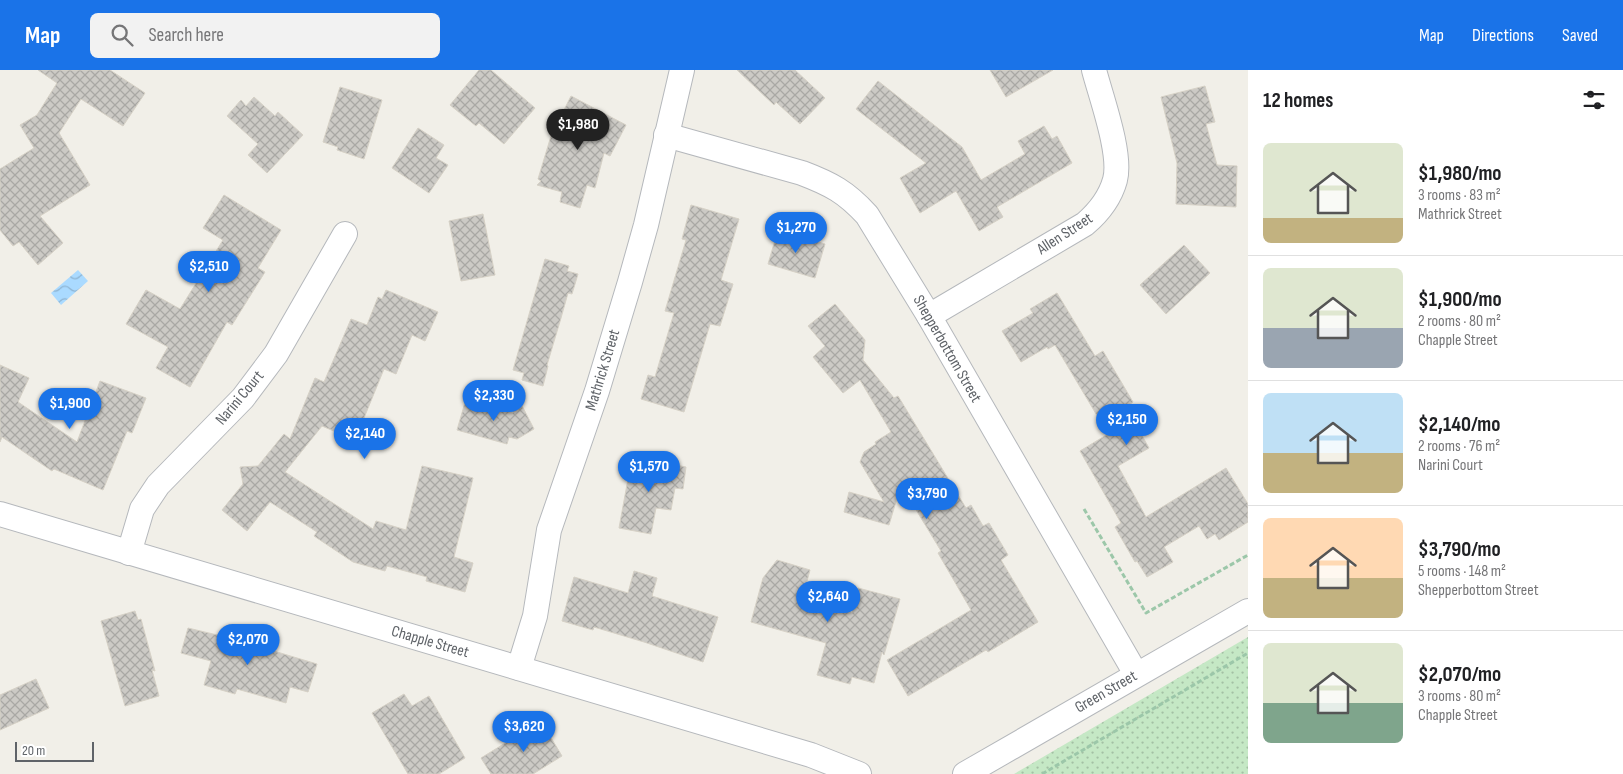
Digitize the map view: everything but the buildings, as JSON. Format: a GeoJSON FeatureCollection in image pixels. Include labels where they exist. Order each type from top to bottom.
{"type":"FeatureCollection","features":[{"type":"Feature","properties":{"kind":"street","name":"Allen Street"},"geometry":{"type":"LineString","coordinates":[[929,316],[1085,224],[1099,212],[1109,196],[1116,178],[1116,159],[1094,70]]}},
{"type":"Feature","properties":{"kind":"street","name":"Mathrick Street"},"geometry":{"type":"LineString","coordinates":[[519,668],[534,616],[549,530],[603,373],[646,225],[666,134],[675,71]]}},
{"type":"Feature","properties":{"kind":"street","name":"Shepperbottom Street"},"geometry":{"type":"LineString","coordinates":[[666,134],[802,173],[839,189],[868,215],[929,316],[1136,674]]}},
{"type":"Feature","properties":{"kind":"street","name":"Narini Court"},"geometry":{"type":"LineString","coordinates":[[129,553],[142,509],[158,485],[243,398],[276,354],[345,234]]}},
{"type":"Feature","properties":{"kind":"street","name":"Chapple Street"},"geometry":{"type":"LineString","coordinates":[[0,514],[810,755],[859,774]]}},
{"type":"Feature","properties":{"kind":"street","name":"Green Street"},"geometry":{"type":"LineString","coordinates":[[965,774],[1248,611]]}},
{"type":"Feature","properties":{"kind":"path"},"geometry":{"type":"LineString","coordinates":[[1084,509],[1146,613],[1248,555]]}},
{"type":"Feature","properties":{"kind":"path"},"geometry":{"type":"LineString","coordinates":[[1042,774],[1248,653]]}},
{"type":"Feature","properties":{"kind":"green space"},"geometry":{"type":"Polygon","coordinates":[[[1248,637],[1248,774],[1014,774],[1248,637]]]}},
{"type":"Feature","properties":{"kind":"water"},"geometry":{"type":"Polygon","coordinates":[[[78,270],[88,281],[61,305],[51,293],[78,270]]]}}]}
